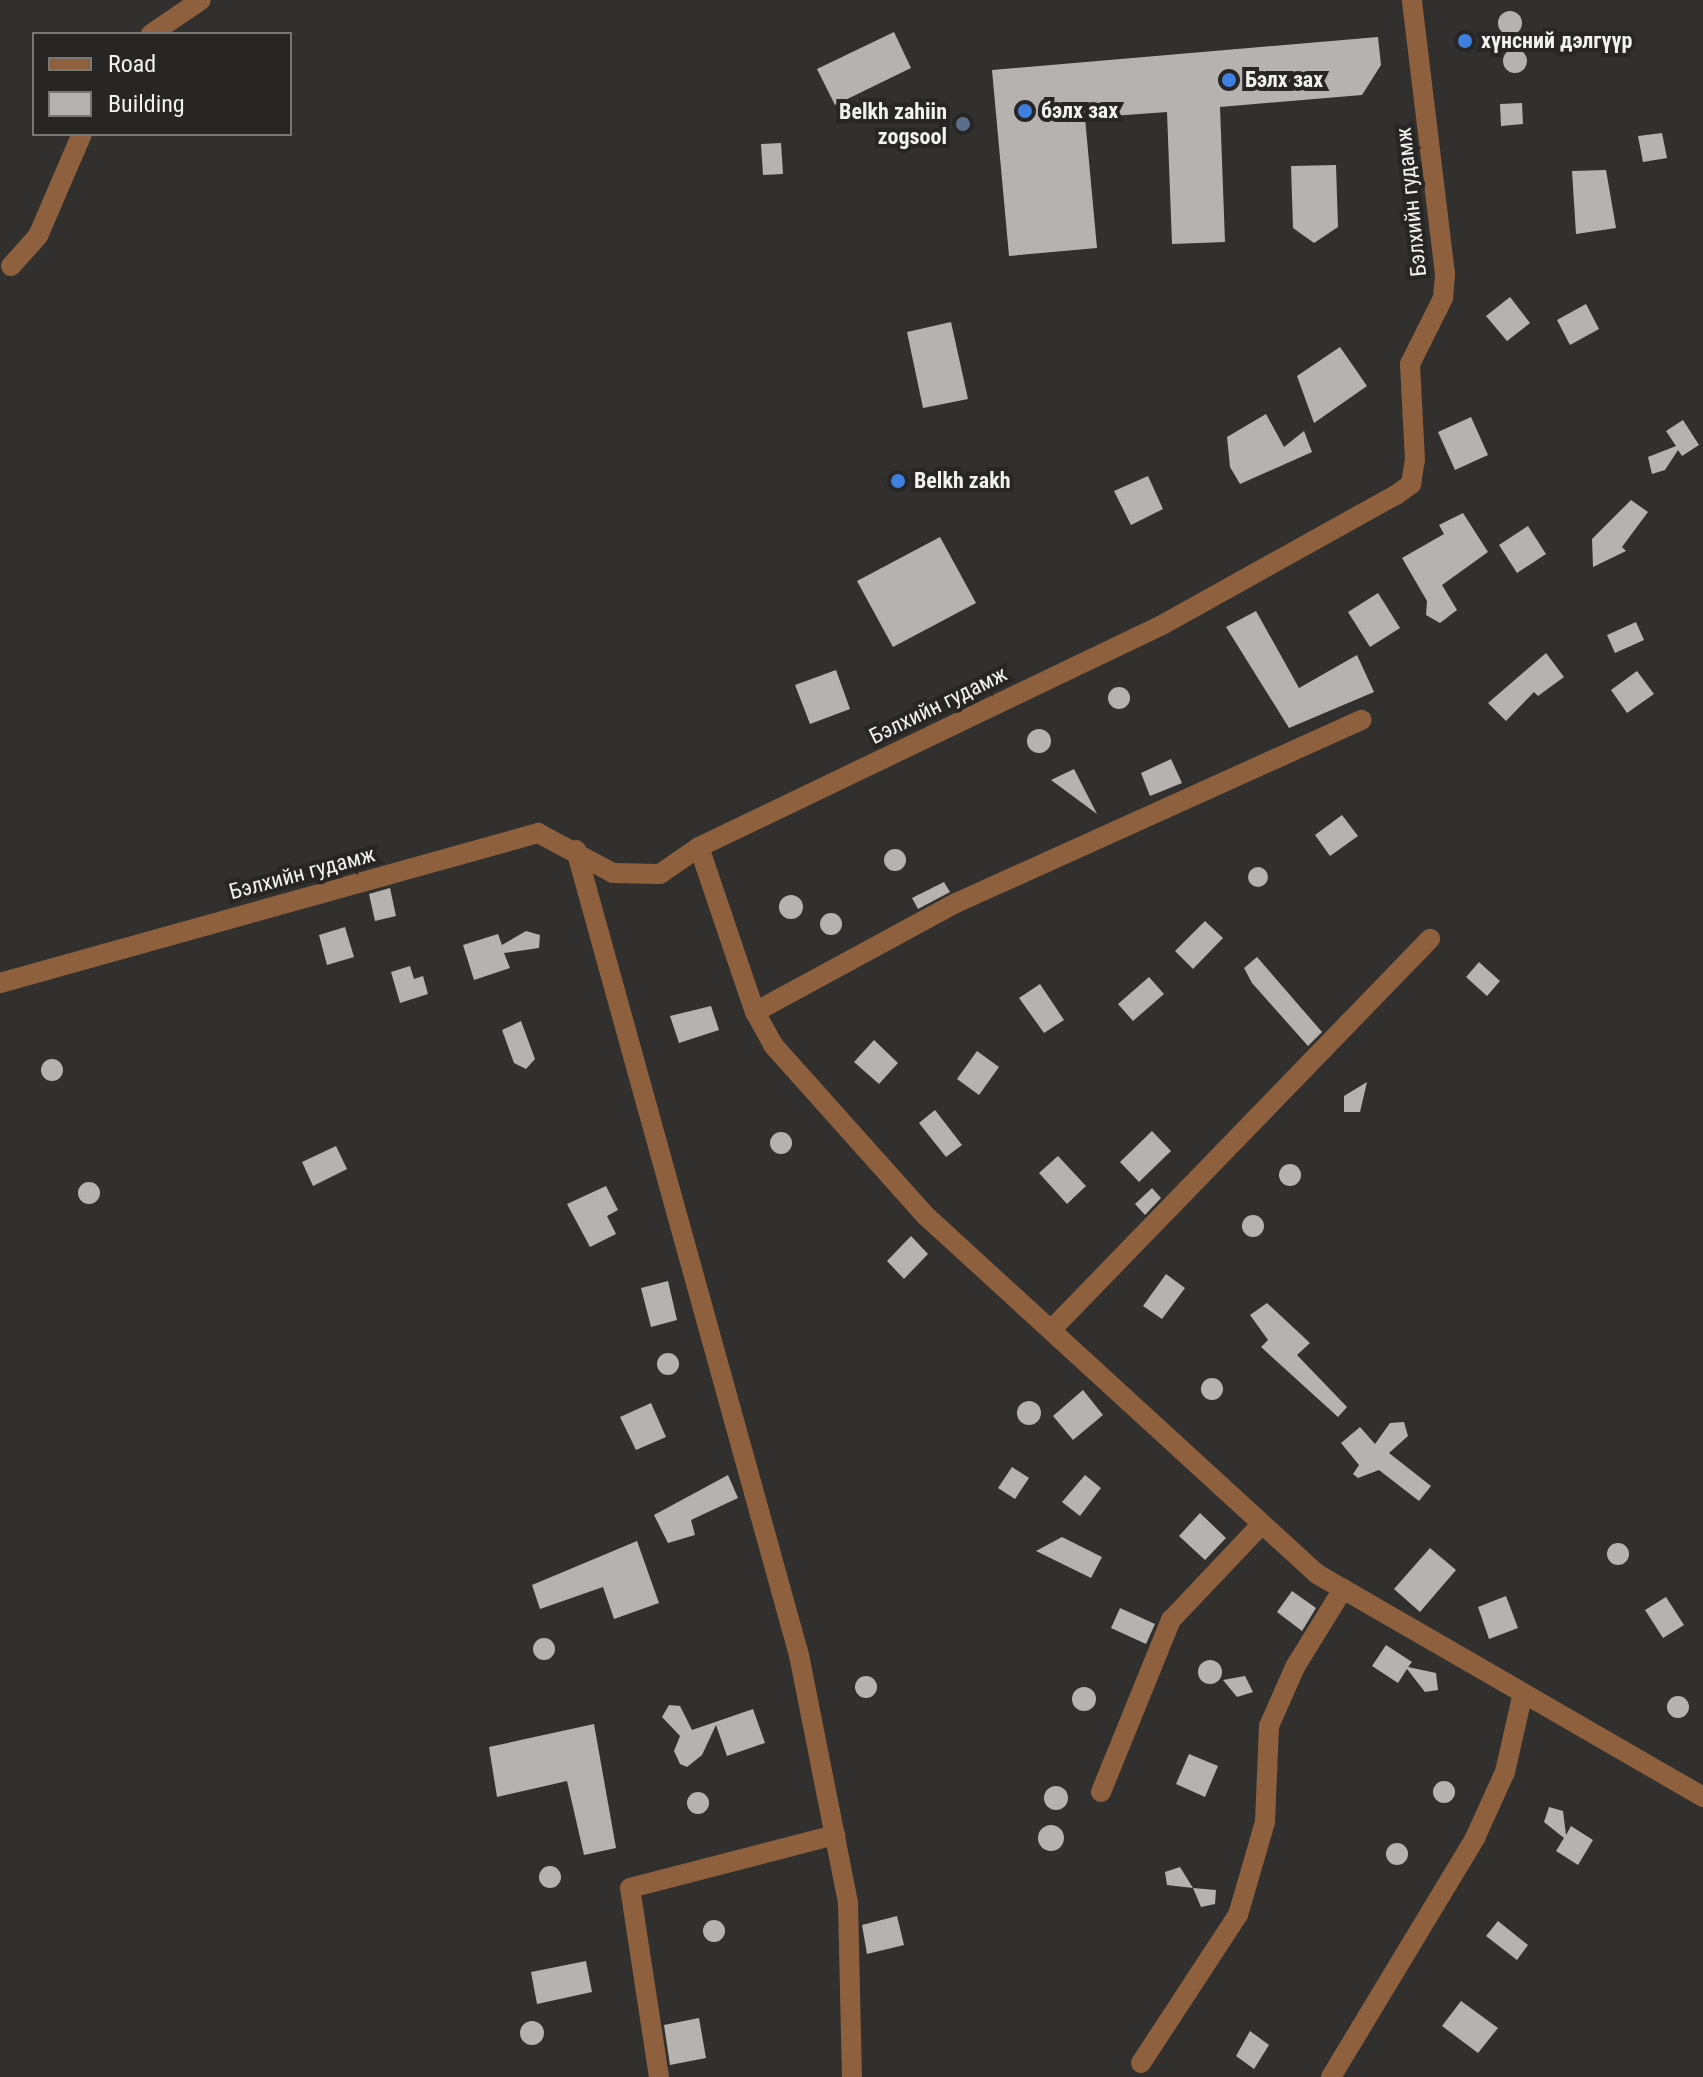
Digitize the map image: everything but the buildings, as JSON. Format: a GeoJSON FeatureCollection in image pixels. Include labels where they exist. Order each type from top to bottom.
{"type":"FeatureCollection","features":[{"type":"Feature","properties":{"kind":"street"},"geometry":{"type":"LineString","coordinates":[[154,32],[201,0]]}},
{"type":"Feature","properties":{"kind":"street","name":"Бэлхийн гудамж"},"geometry":{"type":"LineString","coordinates":[[0,983],[538,833],[576,850],[613,873],[635,878],[660,874],[699,847],[1162,625],[1411,484],[1410,364],[1443,298],[1445,274],[1412,0]]}},
{"type":"Feature","properties":{"kind":"street"},"geometry":{"type":"LineString","coordinates":[[11,266],[38,236],[81,136]]}},
{"type":"Feature","properties":{"kind":"street"},"geometry":{"type":"LineString","coordinates":[[755,1012],[956,903],[1362,720]]}},
{"type":"Feature","properties":{"kind":"street"},"geometry":{"type":"LineString","coordinates":[[699,847],[755,1012],[773,1045],[926,1216],[1053,1328],[1260,1526],[1343,1589],[1522,1697],[1566,1714],[1703,1797]]}},
{"type":"Feature","properties":{"kind":"street"},"geometry":{"type":"LineString","coordinates":[[576,850],[799,1655],[848,1903],[852,2077]]}},
{"type":"Feature","properties":{"kind":"street"},"geometry":{"type":"LineString","coordinates":[[1053,1328],[1430,939]]}},
{"type":"Feature","properties":{"kind":"street"},"geometry":{"type":"LineString","coordinates":[[1101,1792],[1171,1620],[1260,1526]]}},
{"type":"Feature","properties":{"kind":"street"},"geometry":{"type":"LineString","coordinates":[[1141,2063],[1238,1915],[1265,1822],[1269,1726],[1295,1667],[1343,1589]]}},
{"type":"Feature","properties":{"kind":"street"},"geometry":{"type":"LineString","coordinates":[[1331,2077],[1475,1838],[1505,1772],[1522,1697]]}},
{"type":"Feature","properties":{"kind":"street"},"geometry":{"type":"LineString","coordinates":[[659,2077],[630,1888],[835,1835]]}},
{"type":"Feature","properties":{"kind":"place","name":"хүнсний дэлгүүр"},"geometry":{"type":"Point","coordinates":[1465,41]}},
{"type":"Feature","properties":{"kind":"place","name":"Бэлх зах"},"geometry":{"type":"Point","coordinates":[1229,80]}},
{"type":"Feature","properties":{"kind":"place","name":"бэлх зах"},"geometry":{"type":"Point","coordinates":[1025,111]}},
{"type":"Feature","properties":{"kind":"place","name":"Belkh zahiin zogsool"},"geometry":{"type":"Point","coordinates":[963,124]}},
{"type":"Feature","properties":{"kind":"place","name":"Belkh zakh"},"geometry":{"type":"Point","coordinates":[898,481]}}]}
